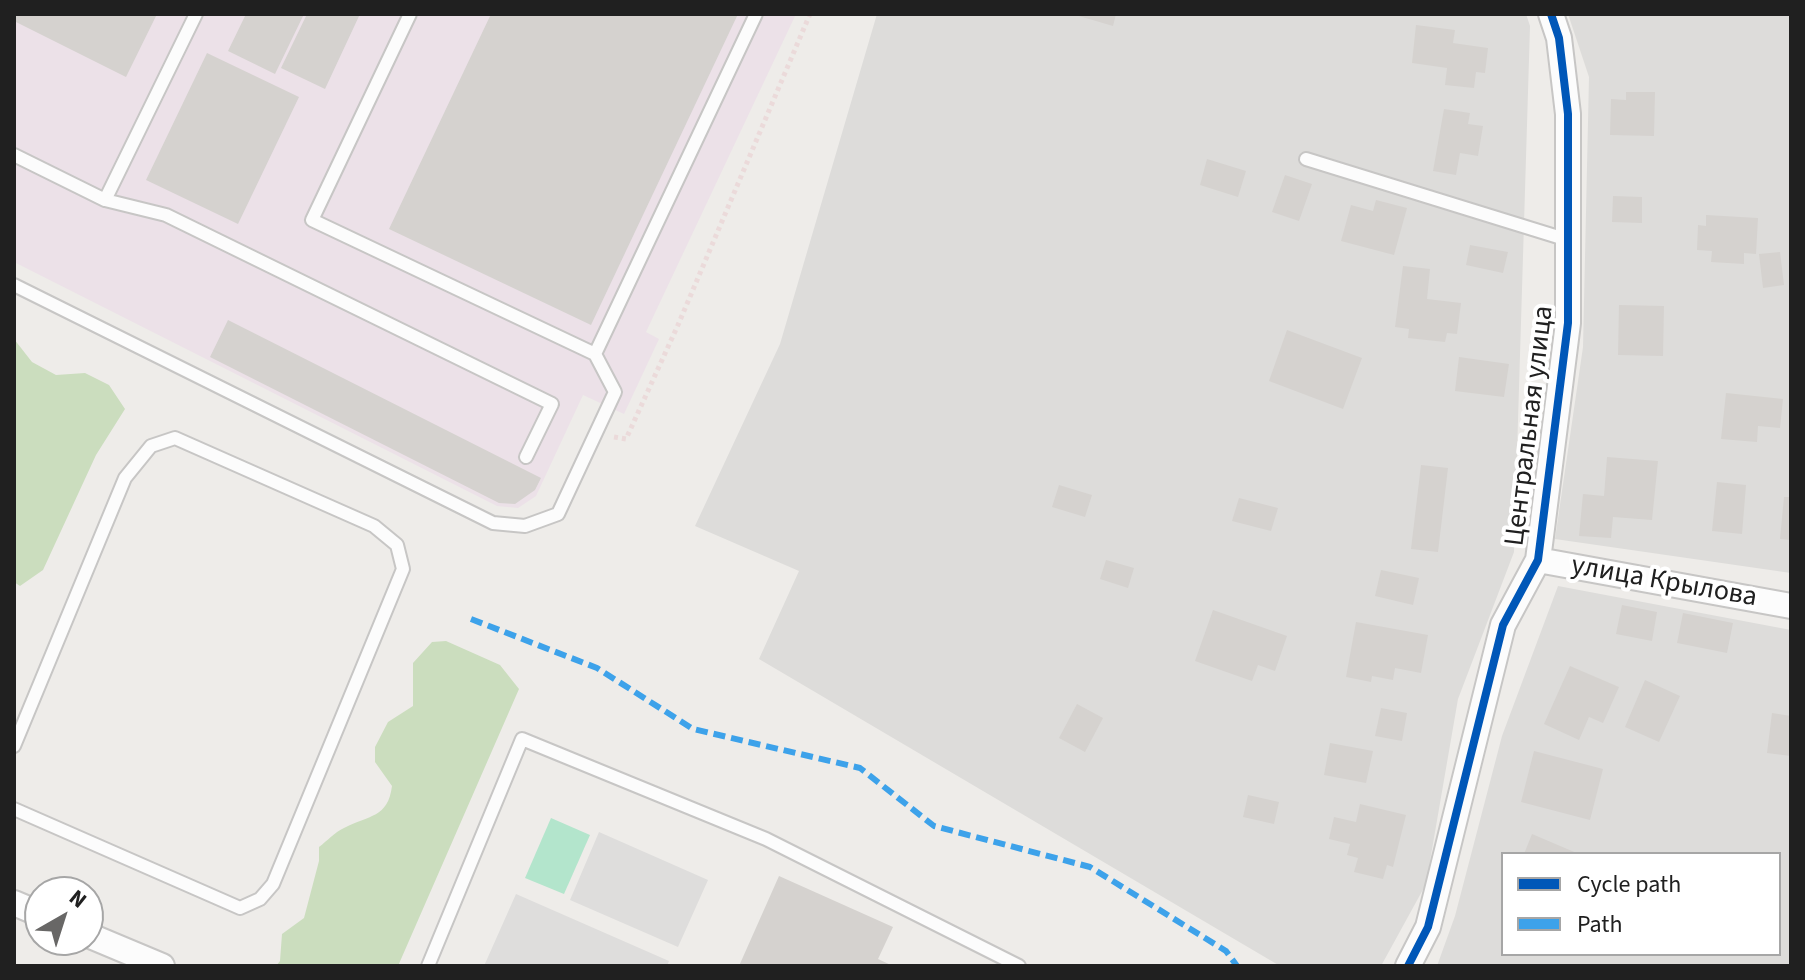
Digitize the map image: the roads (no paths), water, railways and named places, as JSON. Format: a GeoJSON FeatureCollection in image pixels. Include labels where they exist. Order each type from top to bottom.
{"type":"FeatureCollection","features":[{"type":"Feature","properties":{"kind":"street","name":"Центральная улица"},"geometry":{"type":"LineString","coordinates":[[1408,966],[1428,927],[1503,625],[1538,560],[1568,323],[1568,114],[1559,38],[1551,14]]}},
{"type":"Feature","properties":{"kind":"street","name":"улица Крылова"},"geometry":{"type":"LineString","coordinates":[[1538,560],[1791,606]]}},
{"type":"Feature","properties":{"kind":"street"},"geometry":{"type":"LineString","coordinates":[[104,942],[162,966]]}},
{"type":"Feature","properties":{"kind":"lane"},"geometry":{"type":"LineString","coordinates":[[105,200],[196,14]]}},
{"type":"Feature","properties":{"kind":"lane"},"geometry":{"type":"LineString","coordinates":[[14,285],[493,523],[525,526],[558,514],[615,392],[595,354],[312,220],[410,14]]}},
{"type":"Feature","properties":{"kind":"lane"},"geometry":{"type":"LineString","coordinates":[[595,354],[756,14]]}},
{"type":"Feature","properties":{"kind":"lane"},"geometry":{"type":"LineString","coordinates":[[14,155],[105,200],[166,215],[552,404],[526,457]]}},
{"type":"Feature","properties":{"kind":"lane"},"geometry":{"type":"LineString","coordinates":[[1306,159],[1568,240]]}},
{"type":"Feature","properties":{"kind":"lane"},"geometry":{"type":"LineString","coordinates":[[14,746],[125,478],[151,446],[175,438],[374,526],[397,545],[403,569],[273,884],[260,899],[240,908],[14,809]]}},
{"type":"Feature","properties":{"kind":"lane"},"geometry":{"type":"LineString","coordinates":[[428,966],[522,739],[766,839],[1019,966]]}}]}
